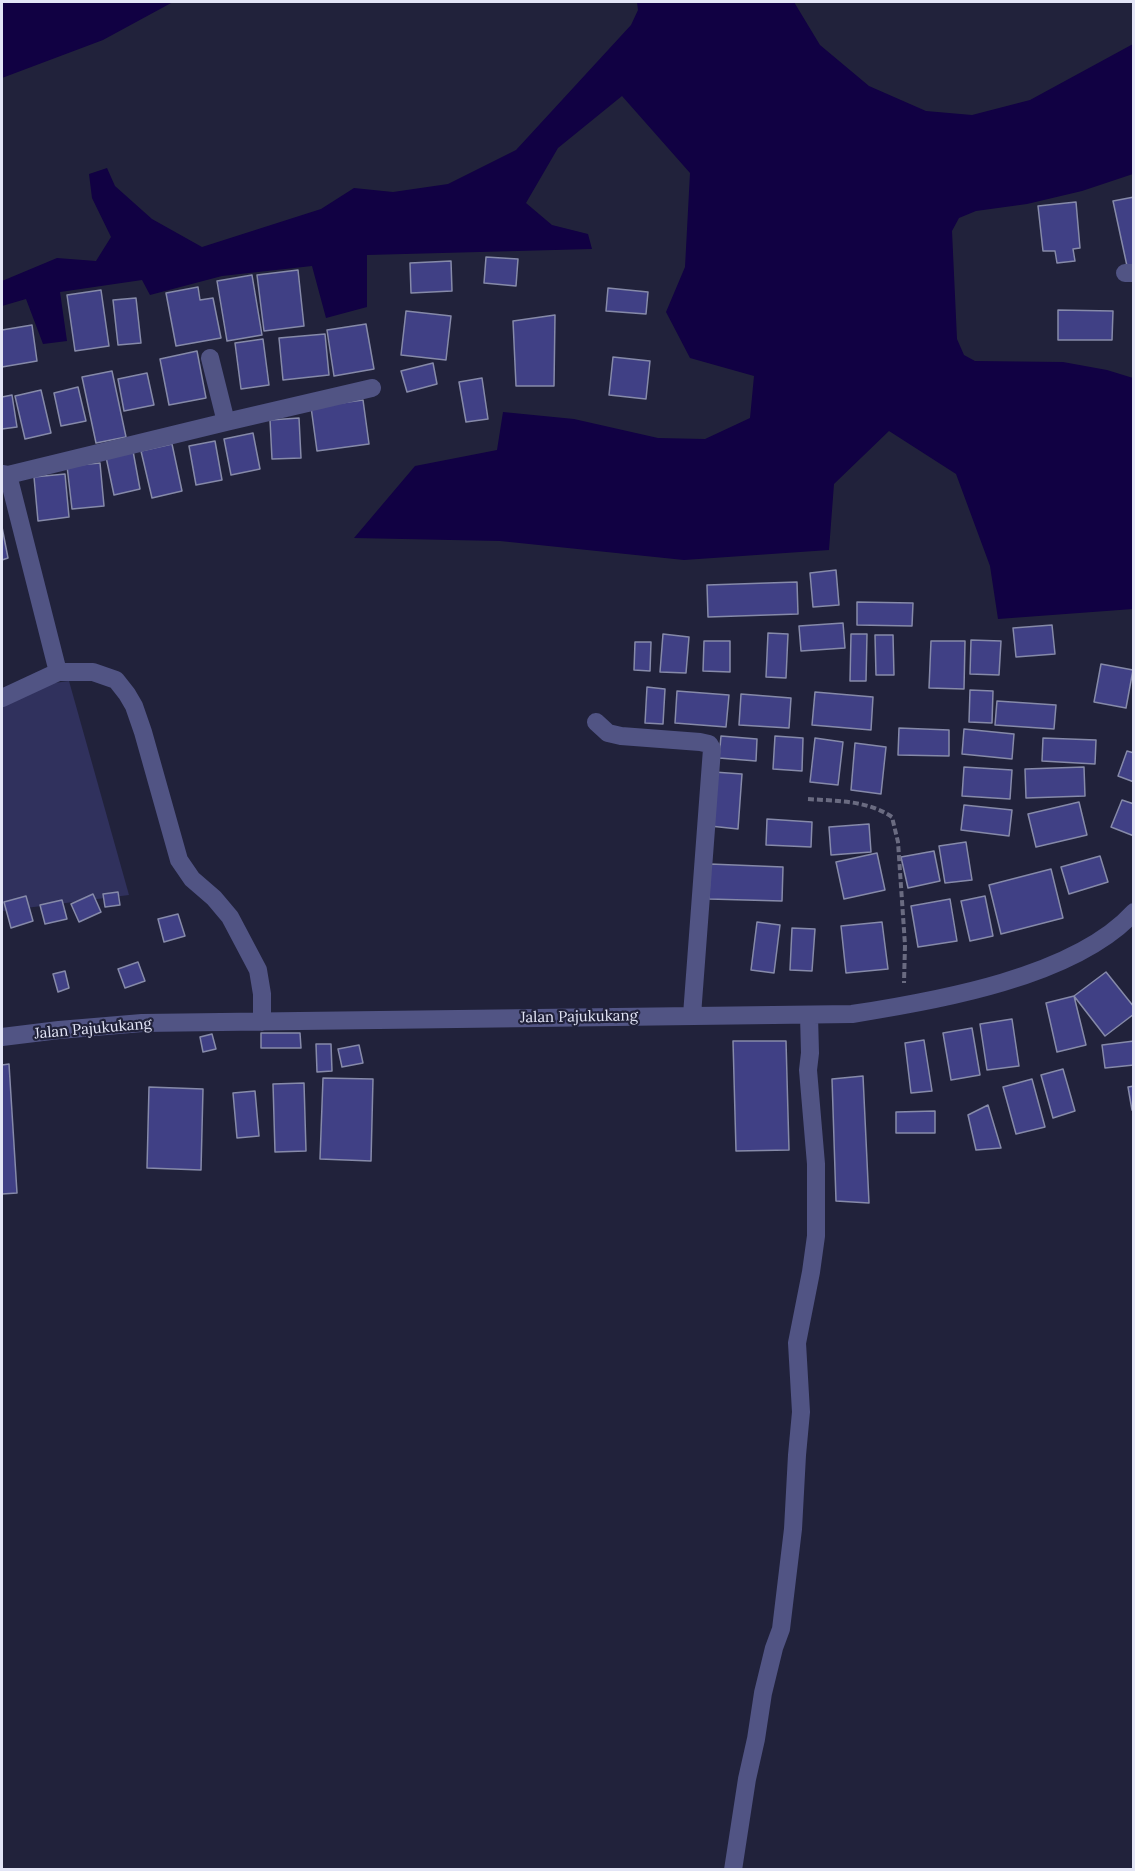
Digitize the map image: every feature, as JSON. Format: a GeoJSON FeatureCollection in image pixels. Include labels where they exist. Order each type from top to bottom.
{"type":"FeatureCollection","features":[{"type":"Feature","properties":{"kind":"street"},"geometry":{"type":"LineString","coordinates":[[210,358],[226,422]]}},
{"type":"Feature","properties":{"kind":"street"},"geometry":{"type":"LineString","coordinates":[[56,664],[5,475],[372,388]]}},
{"type":"Feature","properties":{"kind":"street"},"geometry":{"type":"LineString","coordinates":[[2,698],[56,664],[106,675],[116,680],[127,694],[143,732],[179,860],[192,879],[214,898],[230,917],[258,970],[262,994],[262,1022]]}},
{"type":"Feature","properties":{"kind":"street"},"geometry":{"type":"LineString","coordinates":[[596,722],[608,733],[621,736],[700,742],[709,744],[712,748],[692,1015]]}},
{"type":"Feature","properties":{"kind":"street","name":"Jalan Pajukukang"},"geometry":{"type":"LineString","coordinates":[[2,1037],[142,1023],[852,1014],[903,1006],[982,987],[1056,964],[1093,945],[1134,912]]}},
{"type":"Feature","properties":{"kind":"street"},"geometry":{"type":"LineString","coordinates":[[733,1869],[763,1693],[781,1629],[793,1535],[795,1472],[802,1406],[797,1343],[816,1236],[816,1164],[808,1070],[809,1015]]}},
{"type":"Feature","properties":{"kind":"path"},"geometry":{"type":"LineString","coordinates":[[807,799],[859,803],[892,817],[898,842],[905,945],[903,1006]]}},
{"type":"Feature","properties":{"kind":"shaded area"},"geometry":{"type":"Polygon","coordinates":[[[2,2],[173,2],[103,40],[2,78],[2,2]]]}},
{"type":"Feature","properties":{"kind":"shaded area"},"geometry":{"type":"Polygon","coordinates":[[[637,2],[794,2],[820,45],[869,86],[926,111],[972,115],[1030,100],[1133,44],[1133,174],[1082,191],[1027,204],[976,211],[959,218],[952,231],[957,339],[964,355],[975,361],[1063,362],[1107,370],[1133,378],[1133,609],[998,619],[990,566],[956,474],[889,431],[834,484],[829,550],[684,560],[500,541],[354,538],[415,466],[497,450],[503,412],[574,419],[658,438],[705,439],[750,418],[754,376],[690,358],[666,312],[685,267],[690,173],[622,96],[558,148],[526,203],[552,225],[588,234],[592,249],[367,255],[367,307],[326,318],[312,266],[222,276],[150,295],[142,280],[60,292],[67,341],[43,344],[26,299],[2,306],[2,281],[57,258],[96,261],[111,237],[92,198],[89,174],[107,168],[115,186],[152,219],[202,247],[321,209],[354,188],[393,192],[448,184],[516,150],[631,25],[638,10],[637,2]]]}},
{"type":"Feature","properties":{"kind":"shaded area"},"geometry":{"type":"Polygon","coordinates":[[[69,681],[129,895],[2,911],[2,690],[69,681]]]}},
{"type":"Feature","properties":{"kind":"building"},"geometry":{"type":"Polygon","coordinates":[[[1134,197],[1134,265],[1127,266],[1113,201],[1134,197]]]}},
{"type":"Feature","properties":{"kind":"building"},"geometry":{"type":"Polygon","coordinates":[[[1076,202],[1080,248],[1073,249],[1075,261],[1057,263],[1055,251],[1043,251],[1038,206],[1076,202]]]}},
{"type":"Feature","properties":{"kind":"building"},"geometry":{"type":"Polygon","coordinates":[[[486,257],[518,259],[516,286],[484,283],[486,257]]]}},
{"type":"Feature","properties":{"kind":"building"},"geometry":{"type":"Polygon","coordinates":[[[451,261],[452,291],[411,293],[410,263],[451,261]]]}},
{"type":"Feature","properties":{"kind":"building"},"geometry":{"type":"Polygon","coordinates":[[[298,270],[304,326],[264,331],[257,275],[298,270]]]}},
{"type":"Feature","properties":{"kind":"building"},"geometry":{"type":"Polygon","coordinates":[[[252,275],[262,335],[227,341],[217,281],[252,275]]]}},
{"type":"Feature","properties":{"kind":"building"},"geometry":{"type":"Polygon","coordinates":[[[198,287],[200,300],[213,298],[221,338],[176,346],[166,293],[198,287]]]}},
{"type":"Feature","properties":{"kind":"building"},"geometry":{"type":"Polygon","coordinates":[[[608,288],[648,292],[646,314],[606,311],[608,288]]]}},
{"type":"Feature","properties":{"kind":"building"},"geometry":{"type":"Polygon","coordinates":[[[101,290],[109,346],[75,351],[67,295],[101,290]]]}},
{"type":"Feature","properties":{"kind":"building"},"geometry":{"type":"Polygon","coordinates":[[[136,298],[141,343],[118,345],[113,300],[136,298]]]}},
{"type":"Feature","properties":{"kind":"building"},"geometry":{"type":"Polygon","coordinates":[[[1058,310],[1113,311],[1112,340],[1058,340],[1058,310]]]}},
{"type":"Feature","properties":{"kind":"building"},"geometry":{"type":"Polygon","coordinates":[[[406,311],[451,316],[446,360],[401,355],[406,311]]]}},
{"type":"Feature","properties":{"kind":"building"},"geometry":{"type":"Polygon","coordinates":[[[555,315],[554,386],[516,386],[513,321],[555,315]]]}},
{"type":"Feature","properties":{"kind":"building"},"geometry":{"type":"Polygon","coordinates":[[[366,324],[374,369],[334,376],[327,330],[366,324]]]}},
{"type":"Feature","properties":{"kind":"building"},"geometry":{"type":"Polygon","coordinates":[[[32,325],[37,361],[2,367],[2,330],[32,325]]]}},
{"type":"Feature","properties":{"kind":"building"},"geometry":{"type":"Polygon","coordinates":[[[325,334],[329,375],[283,380],[279,338],[325,334]]]}},
{"type":"Feature","properties":{"kind":"building"},"geometry":{"type":"Polygon","coordinates":[[[263,339],[269,385],[241,389],[235,343],[263,339]]]}},
{"type":"Feature","properties":{"kind":"building"},"geometry":{"type":"Polygon","coordinates":[[[197,351],[206,398],[169,405],[160,359],[197,351]]]}},
{"type":"Feature","properties":{"kind":"building"},"geometry":{"type":"Polygon","coordinates":[[[613,357],[650,361],[646,399],[609,395],[613,357]]]}},
{"type":"Feature","properties":{"kind":"building"},"geometry":{"type":"Polygon","coordinates":[[[433,363],[437,384],[407,392],[401,371],[433,363]]]}},
{"type":"Feature","properties":{"kind":"building"},"geometry":{"type":"Polygon","coordinates":[[[112,371],[126,437],[96,443],[82,377],[112,371]]]}},
{"type":"Feature","properties":{"kind":"building"},"geometry":{"type":"Polygon","coordinates":[[[147,373],[154,405],[124,411],[118,379],[147,373]]]}},
{"type":"Feature","properties":{"kind":"building"},"geometry":{"type":"Polygon","coordinates":[[[482,378],[488,419],[466,422],[459,382],[482,378]]]}},
{"type":"Feature","properties":{"kind":"building"},"geometry":{"type":"Polygon","coordinates":[[[78,387],[86,421],[61,426],[54,393],[78,387]]]}},
{"type":"Feature","properties":{"kind":"building"},"geometry":{"type":"Polygon","coordinates":[[[41,390],[51,433],[25,439],[15,396],[41,390]]]}},
{"type":"Feature","properties":{"kind":"building"},"geometry":{"type":"Polygon","coordinates":[[[12,395],[17,427],[2,429],[2,397],[12,395]]]}},
{"type":"Feature","properties":{"kind":"building"},"geometry":{"type":"Polygon","coordinates":[[[363,400],[369,444],[317,451],[311,407],[363,400]]]}},
{"type":"Feature","properties":{"kind":"building"},"geometry":{"type":"Polygon","coordinates":[[[299,418],[301,458],[272,459],[270,420],[299,418]]]}},
{"type":"Feature","properties":{"kind":"building"},"geometry":{"type":"Polygon","coordinates":[[[253,433],[260,469],[231,475],[224,439],[253,433]]]}},
{"type":"Feature","properties":{"kind":"building"},"geometry":{"type":"Polygon","coordinates":[[[215,441],[222,480],[196,485],[189,446],[215,441]]]}},
{"type":"Feature","properties":{"kind":"building"},"geometry":{"type":"Polygon","coordinates":[[[172,444],[182,491],[152,498],[141,451],[172,444]]]}},
{"type":"Feature","properties":{"kind":"building"},"geometry":{"type":"Polygon","coordinates":[[[133,451],[140,489],[114,495],[106,457],[133,451]]]}},
{"type":"Feature","properties":{"kind":"building"},"geometry":{"type":"Polygon","coordinates":[[[100,463],[104,506],[72,509],[67,466],[100,463]]]}},
{"type":"Feature","properties":{"kind":"building"},"geometry":{"type":"Polygon","coordinates":[[[65,474],[69,517],[38,521],[34,477],[65,474]]]}},
{"type":"Feature","properties":{"kind":"building"},"geometry":{"type":"Polygon","coordinates":[[[2,527],[8,558],[2,560],[2,527]]]}},
{"type":"Feature","properties":{"kind":"building"},"geometry":{"type":"Polygon","coordinates":[[[836,570],[839,605],[813,607],[810,573],[836,570]]]}},
{"type":"Feature","properties":{"kind":"building"},"geometry":{"type":"Polygon","coordinates":[[[797,582],[798,614],[708,617],[707,585],[797,582]]]}},
{"type":"Feature","properties":{"kind":"building"},"geometry":{"type":"Polygon","coordinates":[[[857,602],[913,603],[912,626],[857,625],[857,602]]]}},
{"type":"Feature","properties":{"kind":"building"},"geometry":{"type":"Polygon","coordinates":[[[843,623],[845,648],[801,651],[799,626],[843,623]]]}},
{"type":"Feature","properties":{"kind":"building"},"geometry":{"type":"Polygon","coordinates":[[[1052,625],[1055,654],[1016,657],[1013,628],[1052,625]]]}},
{"type":"Feature","properties":{"kind":"building"},"geometry":{"type":"Polygon","coordinates":[[[768,633],[788,634],[786,678],[766,677],[768,633]]]}},
{"type":"Feature","properties":{"kind":"building"},"geometry":{"type":"Polygon","coordinates":[[[663,634],[689,637],[686,673],[660,672],[663,634]]]}},
{"type":"Feature","properties":{"kind":"building"},"geometry":{"type":"Polygon","coordinates":[[[851,634],[867,634],[866,681],[850,681],[851,634]]]}},
{"type":"Feature","properties":{"kind":"building"},"geometry":{"type":"Polygon","coordinates":[[[875,635],[893,635],[894,675],[876,675],[875,635]]]}},
{"type":"Feature","properties":{"kind":"building"},"geometry":{"type":"Polygon","coordinates":[[[971,640],[1001,641],[999,675],[970,674],[971,640]]]}},
{"type":"Feature","properties":{"kind":"building"},"geometry":{"type":"Polygon","coordinates":[[[704,641],[730,641],[730,672],[703,671],[704,641]]]}},
{"type":"Feature","properties":{"kind":"building"},"geometry":{"type":"Polygon","coordinates":[[[931,641],[965,641],[964,689],[929,688],[931,641]]]}},
{"type":"Feature","properties":{"kind":"building"},"geometry":{"type":"Polygon","coordinates":[[[635,642],[651,642],[650,671],[634,670],[635,642]]]}},
{"type":"Feature","properties":{"kind":"building"},"geometry":{"type":"Polygon","coordinates":[[[1101,664],[1133,670],[1126,708],[1094,702],[1101,664]]]}},
{"type":"Feature","properties":{"kind":"building"},"geometry":{"type":"Polygon","coordinates":[[[647,687],[665,689],[663,724],[645,723],[647,687]]]}},
{"type":"Feature","properties":{"kind":"building"},"geometry":{"type":"Polygon","coordinates":[[[970,690],[993,691],[992,723],[969,722],[970,690]]]}},
{"type":"Feature","properties":{"kind":"building"},"geometry":{"type":"Polygon","coordinates":[[[677,691],[729,695],[726,727],[675,723],[677,691]]]}},
{"type":"Feature","properties":{"kind":"building"},"geometry":{"type":"Polygon","coordinates":[[[815,692],[873,697],[871,730],[812,725],[815,692]]]}},
{"type":"Feature","properties":{"kind":"building"},"geometry":{"type":"Polygon","coordinates":[[[741,694],[791,698],[789,728],[739,725],[741,694]]]}},
{"type":"Feature","properties":{"kind":"building"},"geometry":{"type":"Polygon","coordinates":[[[997,701],[1056,705],[1054,729],[995,725],[997,701]]]}},
{"type":"Feature","properties":{"kind":"building"},"geometry":{"type":"Polygon","coordinates":[[[899,728],[949,730],[949,756],[898,755],[899,728]]]}},
{"type":"Feature","properties":{"kind":"building"},"geometry":{"type":"Polygon","coordinates":[[[964,729],[1014,734],[1012,759],[962,754],[964,729]]]}},
{"type":"Feature","properties":{"kind":"building"},"geometry":{"type":"Polygon","coordinates":[[[721,736],[757,739],[756,761],[719,758],[721,736]]]}},
{"type":"Feature","properties":{"kind":"building"},"geometry":{"type":"Polygon","coordinates":[[[775,736],[803,738],[802,771],[773,769],[775,736]]]}},
{"type":"Feature","properties":{"kind":"building"},"geometry":{"type":"Polygon","coordinates":[[[815,738],[843,742],[838,785],[810,782],[815,738]]]}},
{"type":"Feature","properties":{"kind":"building"},"geometry":{"type":"Polygon","coordinates":[[[1043,738],[1096,740],[1095,764],[1042,761],[1043,738]]]}},
{"type":"Feature","properties":{"kind":"building"},"geometry":{"type":"Polygon","coordinates":[[[855,743],[886,747],[881,794],[851,790],[855,743]]]}},
{"type":"Feature","properties":{"kind":"building"},"geometry":{"type":"Polygon","coordinates":[[[1127,751],[1134,753],[1134,782],[1118,776],[1127,751]]]}},
{"type":"Feature","properties":{"kind":"building"},"geometry":{"type":"Polygon","coordinates":[[[964,767],[1012,770],[1010,799],[962,796],[964,767]]]}},
{"type":"Feature","properties":{"kind":"building"},"geometry":{"type":"Polygon","coordinates":[[[1084,767],[1085,796],[1026,798],[1025,769],[1084,767]]]}},
{"type":"Feature","properties":{"kind":"building"},"geometry":{"type":"Polygon","coordinates":[[[714,772],[742,774],[738,829],[710,826],[714,772]]]}},
{"type":"Feature","properties":{"kind":"building"},"geometry":{"type":"Polygon","coordinates":[[[1122,800],[1134,804],[1134,836],[1111,827],[1122,800]]]}},
{"type":"Feature","properties":{"kind":"building"},"geometry":{"type":"Polygon","coordinates":[[[1079,802],[1087,835],[1036,847],[1028,814],[1079,802]]]}},
{"type":"Feature","properties":{"kind":"building"},"geometry":{"type":"Polygon","coordinates":[[[964,805],[1012,810],[1009,836],[961,830],[964,805]]]}},
{"type":"Feature","properties":{"kind":"building"},"geometry":{"type":"Polygon","coordinates":[[[767,819],[812,822],[811,847],[766,845],[767,819]]]}},
{"type":"Feature","properties":{"kind":"building"},"geometry":{"type":"Polygon","coordinates":[[[869,824],[871,852],[831,855],[829,827],[869,824]]]}},
{"type":"Feature","properties":{"kind":"building"},"geometry":{"type":"Polygon","coordinates":[[[966,842],[972,880],[945,883],[939,846],[966,842]]]}},
{"type":"Feature","properties":{"kind":"building"},"geometry":{"type":"Polygon","coordinates":[[[934,851],[940,881],[908,888],[901,857],[934,851]]]}},
{"type":"Feature","properties":{"kind":"building"},"geometry":{"type":"Polygon","coordinates":[[[877,853],[885,890],[844,899],[836,862],[877,853]]]}},
{"type":"Feature","properties":{"kind":"building"},"geometry":{"type":"Polygon","coordinates":[[[1100,856],[1108,882],[1069,894],[1061,867],[1100,856]]]}},
{"type":"Feature","properties":{"kind":"building"},"geometry":{"type":"Polygon","coordinates":[[[710,864],[783,867],[782,901],[709,899],[710,864]]]}},
{"type":"Feature","properties":{"kind":"building"},"geometry":{"type":"Polygon","coordinates":[[[1051,869],[1063,918],[1001,934],[989,885],[1051,869]]]}},
{"type":"Feature","properties":{"kind":"building"},"geometry":{"type":"Polygon","coordinates":[[[118,892],[120,905],[105,907],[103,894],[118,892]]]}},
{"type":"Feature","properties":{"kind":"building"},"geometry":{"type":"Polygon","coordinates":[[[93,894],[101,912],[79,922],[71,904],[93,894]]]}},
{"type":"Feature","properties":{"kind":"building"},"geometry":{"type":"Polygon","coordinates":[[[26,896],[33,921],[11,928],[4,902],[26,896]]]}},
{"type":"Feature","properties":{"kind":"building"},"geometry":{"type":"Polygon","coordinates":[[[985,896],[993,936],[970,941],[961,901],[985,896]]]}},
{"type":"Feature","properties":{"kind":"building"},"geometry":{"type":"Polygon","coordinates":[[[950,899],[957,941],[918,947],[911,906],[950,899]]]}},
{"type":"Feature","properties":{"kind":"building"},"geometry":{"type":"Polygon","coordinates":[[[62,900],[67,919],[45,924],[40,905],[62,900]]]}},
{"type":"Feature","properties":{"kind":"building"},"geometry":{"type":"Polygon","coordinates":[[[178,914],[185,936],[164,942],[158,919],[178,914]]]}},
{"type":"Feature","properties":{"kind":"building"},"geometry":{"type":"Polygon","coordinates":[[[757,922],[780,925],[774,973],[751,970],[757,922]]]}},
{"type":"Feature","properties":{"kind":"building"},"geometry":{"type":"Polygon","coordinates":[[[882,922],[888,969],[846,973],[841,926],[882,922]]]}},
{"type":"Feature","properties":{"kind":"building"},"geometry":{"type":"Polygon","coordinates":[[[792,928],[815,929],[812,971],[790,970],[792,928]]]}},
{"type":"Feature","properties":{"kind":"building"},"geometry":{"type":"Polygon","coordinates":[[[138,962],[145,981],[125,988],[118,969],[138,962]]]}},
{"type":"Feature","properties":{"kind":"building"},"geometry":{"type":"Polygon","coordinates":[[[65,971],[69,988],[58,992],[53,974],[65,971]]]}},
{"type":"Feature","properties":{"kind":"building"},"geometry":{"type":"Polygon","coordinates":[[[1106,972],[1134,1007],[1134,1014],[1105,1036],[1074,996],[1106,972]]]}},
{"type":"Feature","properties":{"kind":"building"},"geometry":{"type":"Polygon","coordinates":[[[1074,996],[1086,1045],[1057,1052],[1046,1003],[1074,996]]]}},
{"type":"Feature","properties":{"kind":"building"},"geometry":{"type":"Polygon","coordinates":[[[1012,1019],[1019,1066],[987,1070],[980,1024],[1012,1019]]]}},
{"type":"Feature","properties":{"kind":"building"},"geometry":{"type":"Polygon","coordinates":[[[972,1028],[980,1075],[951,1080],[943,1033],[972,1028]]]}},
{"type":"Feature","properties":{"kind":"building"},"geometry":{"type":"Polygon","coordinates":[[[261,1033],[300,1033],[301,1048],[261,1048],[261,1033]]]}},
{"type":"Feature","properties":{"kind":"building"},"geometry":{"type":"Polygon","coordinates":[[[212,1034],[216,1049],[203,1052],[200,1037],[212,1034]]]}},
{"type":"Feature","properties":{"kind":"building"},"geometry":{"type":"Polygon","coordinates":[[[924,1040],[932,1091],[911,1093],[905,1043],[924,1040]]]}},
{"type":"Feature","properties":{"kind":"building"},"geometry":{"type":"Polygon","coordinates":[[[733,1041],[786,1041],[789,1150],[736,1151],[733,1041]]]}},
{"type":"Feature","properties":{"kind":"building"},"geometry":{"type":"Polygon","coordinates":[[[1134,1041],[1134,1065],[1105,1068],[1102,1045],[1134,1041]]]}},
{"type":"Feature","properties":{"kind":"building"},"geometry":{"type":"Polygon","coordinates":[[[316,1044],[331,1044],[332,1071],[317,1072],[316,1044]]]}},
{"type":"Feature","properties":{"kind":"building"},"geometry":{"type":"Polygon","coordinates":[[[359,1045],[363,1063],[342,1067],[338,1049],[359,1045]]]}},
{"type":"Feature","properties":{"kind":"building"},"geometry":{"type":"Polygon","coordinates":[[[9,1064],[17,1193],[2,1194],[2,1065],[9,1064]]]}},
{"type":"Feature","properties":{"kind":"building"},"geometry":{"type":"Polygon","coordinates":[[[1063,1069],[1075,1111],[1053,1118],[1041,1075],[1063,1069]]]}},
{"type":"Feature","properties":{"kind":"building"},"geometry":{"type":"Polygon","coordinates":[[[863,1076],[869,1203],[836,1201],[832,1079],[863,1076]]]}},
{"type":"Feature","properties":{"kind":"building"},"geometry":{"type":"Polygon","coordinates":[[[323,1078],[373,1079],[371,1161],[320,1159],[323,1078]]]}},
{"type":"Feature","properties":{"kind":"building"},"geometry":{"type":"Polygon","coordinates":[[[1032,1079],[1045,1127],[1016,1134],[1003,1087],[1032,1079]]]}},
{"type":"Feature","properties":{"kind":"building"},"geometry":{"type":"Polygon","coordinates":[[[304,1083],[306,1151],[275,1152],[273,1084],[304,1083]]]}},
{"type":"Feature","properties":{"kind":"building"},"geometry":{"type":"Polygon","coordinates":[[[1134,1086],[1134,1110],[1132,1110],[1128,1087],[1134,1086]]]}},
{"type":"Feature","properties":{"kind":"building"},"geometry":{"type":"Polygon","coordinates":[[[149,1087],[203,1089],[201,1170],[147,1168],[149,1087]]]}},
{"type":"Feature","properties":{"kind":"building"},"geometry":{"type":"Polygon","coordinates":[[[255,1091],[259,1136],[237,1138],[233,1093],[255,1091]]]}},
{"type":"Feature","properties":{"kind":"building"},"geometry":{"type":"Polygon","coordinates":[[[988,1105],[1001,1148],[976,1150],[968,1115],[988,1105]]]}},
{"type":"Feature","properties":{"kind":"building"},"geometry":{"type":"Polygon","coordinates":[[[935,1111],[935,1133],[896,1133],[896,1112],[935,1111]]]}}]}
